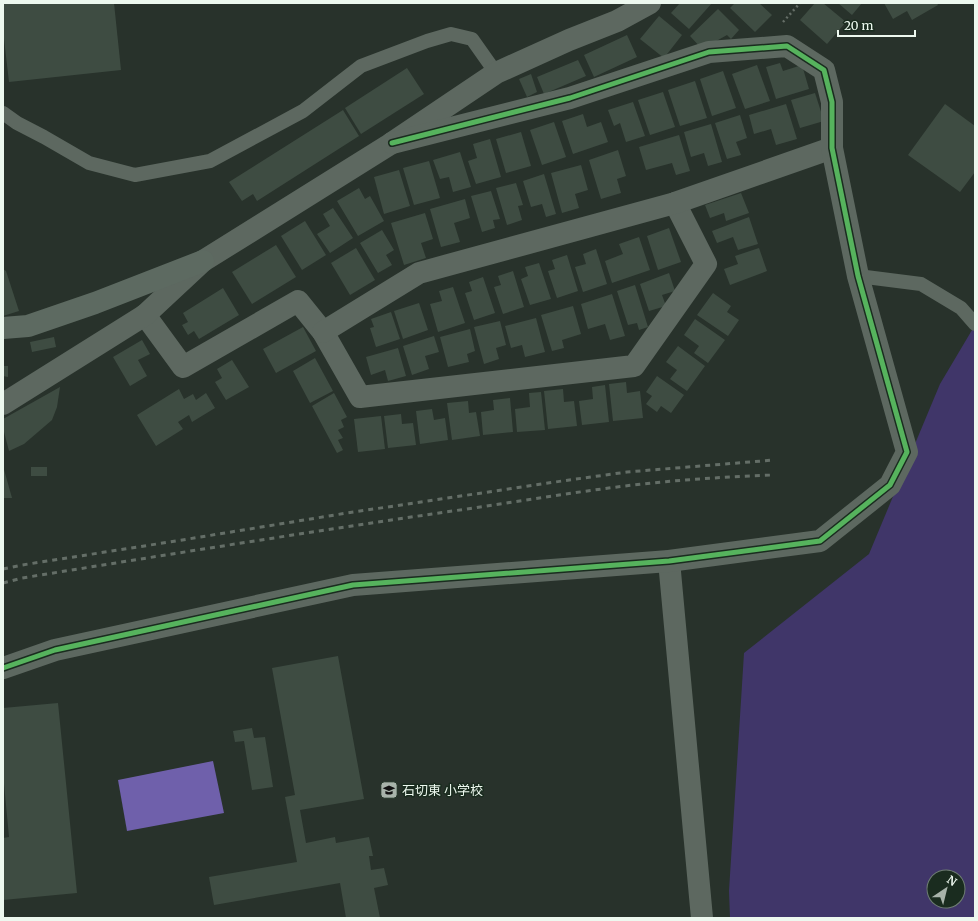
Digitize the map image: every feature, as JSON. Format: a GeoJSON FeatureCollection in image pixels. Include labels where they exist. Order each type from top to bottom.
{"type":"FeatureCollection","features":[{"type":"Feature","properties":{"kind":"street"},"geometry":{"type":"LineString","coordinates":[[3,328],[28,326],[58,316],[203,261],[392,143],[496,73],[569,40],[617,21],[650,3]]}},
{"type":"Feature","properties":{"kind":"street"},"geometry":{"type":"LineString","coordinates":[[3,668],[55,650],[353,585],[669,561],[820,541],[890,485],[907,452],[858,276],[832,148],[832,102],[824,70],[787,46],[709,52],[570,98],[392,143]]}},
{"type":"Feature","properties":{"kind":"street"},"geometry":{"type":"LineString","coordinates":[[323,332],[419,272],[675,203],[832,148]]}},
{"type":"Feature","properties":{"kind":"street"},"geometry":{"type":"LineString","coordinates":[[146,315],[183,366],[298,301],[323,332],[360,397],[634,366],[706,264],[675,203]]}},
{"type":"Feature","properties":{"kind":"street"},"geometry":{"type":"LineString","coordinates":[[3,404],[146,315],[203,261]]}},
{"type":"Feature","properties":{"kind":"street"},"geometry":{"type":"LineString","coordinates":[[669,561],[702,918]]}},
{"type":"Feature","properties":{"kind":"lane"},"geometry":{"type":"LineString","coordinates":[[3,112],[17,123],[89,163],[135,176],[210,161],[303,111],[361,66],[427,41],[451,34],[472,39],[496,73]]}},
{"type":"Feature","properties":{"kind":"lane"},"geometry":{"type":"LineString","coordinates":[[858,276],[921,284],[961,308],[975,324]]}},
{"type":"Feature","properties":{"kind":"shaded area"},"geometry":{"type":"Polygon","coordinates":[[[975,325],[975,918],[730,918],[729,891],[744,653],[869,554],[940,384],[975,325]]]}},
{"type":"Feature","properties":{"kind":"shaded area"},"geometry":{"type":"Polygon","coordinates":[[[213,761],[224,813],[127,831],[118,780],[213,761]]]}},
{"type":"Feature","properties":{"kind":"building"},"geometry":{"type":"Polygon","coordinates":[[[3,3],[114,3],[121,70],[9,82],[3,30],[3,3]]]}},
{"type":"Feature","properties":{"kind":"building"},"geometry":{"type":"Polygon","coordinates":[[[680,3],[712,3],[689,29],[671,13],[680,3]]]}},
{"type":"Feature","properties":{"kind":"building"},"geometry":{"type":"Polygon","coordinates":[[[735,3],[759,3],[772,15],[755,32],[730,8],[735,3]]]}},
{"type":"Feature","properties":{"kind":"building"},"geometry":{"type":"Polygon","coordinates":[[[815,3],[823,3],[846,22],[827,44],[800,20],[815,3]]]}},
{"type":"Feature","properties":{"kind":"building"},"geometry":{"type":"Polygon","coordinates":[[[838,3],[862,3],[852,15],[838,3]]]}},
{"type":"Feature","properties":{"kind":"building"},"geometry":{"type":"Polygon","coordinates":[[[884,3],[937,3],[938,5],[912,20],[907,11],[893,19],[884,3]]]}},
{"type":"Feature","properties":{"kind":"building"},"geometry":{"type":"Polygon","coordinates":[[[718,9],[739,30],[731,39],[727,35],[702,49],[690,36],[718,9]]]}},
{"type":"Feature","properties":{"kind":"building"},"geometry":{"type":"Polygon","coordinates":[[[659,16],[682,35],[664,58],[640,39],[659,16]]]}},
{"type":"Feature","properties":{"kind":"building"},"geometry":{"type":"Polygon","coordinates":[[[627,35],[637,57],[594,77],[584,55],[627,35]]]}},
{"type":"Feature","properties":{"kind":"building"},"geometry":{"type":"Polygon","coordinates":[[[578,60],[586,76],[544,94],[537,77],[578,60]]]}},
{"type":"Feature","properties":{"kind":"building"},"geometry":{"type":"Polygon","coordinates":[[[780,63],[783,71],[802,65],[809,89],[776,99],[766,67],[780,63]]]}},
{"type":"Feature","properties":{"kind":"building"},"geometry":{"type":"Polygon","coordinates":[[[757,65],[770,101],[745,109],[732,74],[757,65]]]}},
{"type":"Feature","properties":{"kind":"building"},"geometry":{"type":"Polygon","coordinates":[[[407,68],[424,94],[361,134],[345,108],[407,68]]]}},
{"type":"Feature","properties":{"kind":"building"},"geometry":{"type":"Polygon","coordinates":[[[723,71],[736,108],[712,116],[700,79],[723,71]]]}},
{"type":"Feature","properties":{"kind":"building"},"geometry":{"type":"Polygon","coordinates":[[[531,74],[537,92],[527,97],[519,79],[531,74]]]}},
{"type":"Feature","properties":{"kind":"building"},"geometry":{"type":"Polygon","coordinates":[[[695,81],[707,118],[680,126],[668,90],[695,81]]]}},
{"type":"Feature","properties":{"kind":"building"},"geometry":{"type":"Polygon","coordinates":[[[663,92],[675,127],[650,135],[638,100],[663,92]]]}},
{"type":"Feature","properties":{"kind":"building"},"geometry":{"type":"Polygon","coordinates":[[[815,93],[824,121],[800,128],[791,100],[815,93]]]}},
{"type":"Feature","properties":{"kind":"building"},"geometry":{"type":"Polygon","coordinates":[[[633,102],[645,136],[626,142],[620,123],[614,126],[608,110],[633,102]]]}},
{"type":"Feature","properties":{"kind":"building"},"geometry":{"type":"Polygon","coordinates":[[[786,104],[797,139],[776,145],[771,129],[754,134],[749,115],[786,104]]]}},
{"type":"Feature","properties":{"kind":"building"},"geometry":{"type":"Polygon","coordinates":[[[945,104],[975,126],[975,172],[960,192],[908,155],[945,104]]]}},
{"type":"Feature","properties":{"kind":"building"},"geometry":{"type":"Polygon","coordinates":[[[343,110],[359,136],[257,201],[253,194],[242,201],[229,182],[343,110]]]}},
{"type":"Feature","properties":{"kind":"building"},"geometry":{"type":"Polygon","coordinates":[[[583,114],[587,127],[601,122],[608,142],[573,154],[562,121],[583,114]]]}},
{"type":"Feature","properties":{"kind":"building"},"geometry":{"type":"Polygon","coordinates":[[[740,115],[747,138],[736,142],[741,155],[727,159],[715,123],[740,115]]]}},
{"type":"Feature","properties":{"kind":"building"},"geometry":{"type":"Polygon","coordinates":[[[554,122],[566,157],[542,165],[530,130],[554,122]]]}},
{"type":"Feature","properties":{"kind":"building"},"geometry":{"type":"Polygon","coordinates":[[[711,124],[722,162],[708,166],[704,153],[691,157],[684,132],[711,124]]]}},
{"type":"Feature","properties":{"kind":"building"},"geometry":{"type":"Polygon","coordinates":[[[521,132],[531,166],[506,173],[496,139],[521,132]]]}},
{"type":"Feature","properties":{"kind":"building"},"geometry":{"type":"Polygon","coordinates":[[[679,135],[690,171],[676,175],[672,163],[646,170],[639,147],[679,135]]]}},
{"type":"Feature","properties":{"kind":"building"},"geometry":{"type":"Polygon","coordinates":[[[490,139],[501,177],[476,184],[468,161],[477,158],[473,144],[490,139]]]}},
{"type":"Feature","properties":{"kind":"building"},"geometry":{"type":"Polygon","coordinates":[[[618,150],[626,176],[617,179],[621,193],[601,199],[589,160],[618,150]]]}},
{"type":"Feature","properties":{"kind":"building"},"geometry":{"type":"Polygon","coordinates":[[[460,152],[471,187],[453,192],[449,177],[440,179],[433,160],[460,152]]]}},
{"type":"Feature","properties":{"kind":"building"},"geometry":{"type":"Polygon","coordinates":[[[429,161],[440,198],[414,205],[403,168],[429,161]]]}},
{"type":"Feature","properties":{"kind":"building"},"geometry":{"type":"Polygon","coordinates":[[[581,165],[588,190],[575,194],[579,208],[562,213],[551,173],[581,165]]]}},
{"type":"Feature","properties":{"kind":"building"},"geometry":{"type":"Polygon","coordinates":[[[399,170],[410,206],[384,214],[374,177],[399,170]]]}},
{"type":"Feature","properties":{"kind":"building"},"geometry":{"type":"Polygon","coordinates":[[[544,174],[556,214],[546,217],[542,204],[531,207],[523,181],[544,174]]]}},
{"type":"Feature","properties":{"kind":"building"},"geometry":{"type":"Polygon","coordinates":[[[516,183],[523,205],[518,206],[522,220],[507,225],[496,188],[516,183]]]}},
{"type":"Feature","properties":{"kind":"building"},"geometry":{"type":"Polygon","coordinates":[[[359,188],[365,199],[370,196],[384,221],[358,236],[337,201],[359,188]]]}},
{"type":"Feature","properties":{"kind":"building"},"geometry":{"type":"Polygon","coordinates":[[[491,191],[500,219],[493,220],[495,228],[482,232],[471,196],[491,191]]]}},
{"type":"Feature","properties":{"kind":"building"},"geometry":{"type":"Polygon","coordinates":[[[741,193],[749,213],[726,221],[724,213],[710,218],[705,205],[741,193]]]}},
{"type":"Feature","properties":{"kind":"building"},"geometry":{"type":"Polygon","coordinates":[[[465,199],[470,218],[454,223],[460,242],[441,247],[430,209],[465,199]]]}},
{"type":"Feature","properties":{"kind":"building"},"geometry":{"type":"Polygon","coordinates":[[[333,208],[353,238],[330,253],[317,234],[330,226],[323,214],[333,208]]]}},
{"type":"Feature","properties":{"kind":"building"},"geometry":{"type":"Polygon","coordinates":[[[425,213],[433,239],[421,243],[426,258],[404,265],[391,223],[425,213]]]}},
{"type":"Feature","properties":{"kind":"building"},"geometry":{"type":"Polygon","coordinates":[[[749,217],[758,244],[738,250],[733,237],[717,243],[712,231],[749,217]]]}},
{"type":"Feature","properties":{"kind":"building"},"geometry":{"type":"Polygon","coordinates":[[[305,221],[326,255],[302,270],[281,236],[305,221]]]}},
{"type":"Feature","properties":{"kind":"building"},"geometry":{"type":"Polygon","coordinates":[[[669,228],[681,262],[658,270],[647,236],[669,228]]]}},
{"type":"Feature","properties":{"kind":"building"},"geometry":{"type":"Polygon","coordinates":[[[382,230],[394,250],[386,255],[392,265],[378,273],[360,243],[382,230]]]}},
{"type":"Feature","properties":{"kind":"building"},"geometry":{"type":"Polygon","coordinates":[[[639,237],[650,270],[612,283],[605,261],[623,254],[619,244],[639,237]]]}},
{"type":"Feature","properties":{"kind":"building"},"geometry":{"type":"Polygon","coordinates":[[[276,245],[296,277],[252,304],[232,272],[276,245]]]}},
{"type":"Feature","properties":{"kind":"building"},"geometry":{"type":"Polygon","coordinates":[[[356,248],[375,280],[350,295],[331,263],[356,248]]]}},
{"type":"Feature","properties":{"kind":"building"},"geometry":{"type":"Polygon","coordinates":[[[759,248],[767,271],[730,285],[724,269],[738,264],[735,256],[759,248]]]}},
{"type":"Feature","properties":{"kind":"building"},"geometry":{"type":"Polygon","coordinates":[[[596,249],[607,284],[583,292],[575,267],[586,264],[583,254],[596,249]]]}},
{"type":"Feature","properties":{"kind":"building"},"geometry":{"type":"Polygon","coordinates":[[[567,255],[578,291],[557,298],[548,271],[555,269],[552,260],[567,255]]]}},
{"type":"Feature","properties":{"kind":"building"},"geometry":{"type":"Polygon","coordinates":[[[539,263],[551,299],[530,305],[521,279],[528,276],[525,267],[539,263]]]}},
{"type":"Feature","properties":{"kind":"building"},"geometry":{"type":"Polygon","coordinates":[[[3,269],[6,271],[19,311],[3,316],[3,269]]]}},
{"type":"Feature","properties":{"kind":"building"},"geometry":{"type":"Polygon","coordinates":[[[513,271],[524,307],[503,314],[494,287],[501,285],[498,276],[513,271]]]}},
{"type":"Feature","properties":{"kind":"building"},"geometry":{"type":"Polygon","coordinates":[[[669,273],[675,291],[662,295],[666,306],[649,311],[640,284],[669,273]]]}},
{"type":"Feature","properties":{"kind":"building"},"geometry":{"type":"Polygon","coordinates":[[[483,277],[495,313],[474,320],[465,293],[472,291],[469,282],[483,277]]]}},
{"type":"Feature","properties":{"kind":"building"},"geometry":{"type":"Polygon","coordinates":[[[635,285],[648,327],[639,330],[637,323],[628,325],[617,291],[635,285]]]}},
{"type":"Feature","properties":{"kind":"building"},"geometry":{"type":"Polygon","coordinates":[[[453,287],[465,323],[438,332],[430,304],[442,301],[439,291],[453,287]]]}},
{"type":"Feature","properties":{"kind":"building"},"geometry":{"type":"Polygon","coordinates":[[[223,288],[239,315],[199,339],[194,331],[188,335],[182,325],[188,322],[183,313],[223,288]]]}},
{"type":"Feature","properties":{"kind":"building"},"geometry":{"type":"Polygon","coordinates":[[[713,293],[731,306],[727,312],[739,320],[728,336],[697,315],[713,293]]]}},
{"type":"Feature","properties":{"kind":"building"},"geometry":{"type":"Polygon","coordinates":[[[612,294],[625,336],[610,340],[605,324],[588,329],[581,304],[612,294]]]}},
{"type":"Feature","properties":{"kind":"building"},"geometry":{"type":"Polygon","coordinates":[[[419,303],[428,330],[403,339],[394,311],[419,303]]]}},
{"type":"Feature","properties":{"kind":"building"},"geometry":{"type":"Polygon","coordinates":[[[573,306],[581,334],[562,340],[564,348],[552,351],[541,315],[573,306]]]}},
{"type":"Feature","properties":{"kind":"building"},"geometry":{"type":"Polygon","coordinates":[[[391,312],[400,339],[376,347],[370,328],[374,327],[371,319],[391,312]]]}},
{"type":"Feature","properties":{"kind":"building"},"geometry":{"type":"Polygon","coordinates":[[[536,318],[545,352],[525,357],[522,345],[511,348],[505,326],[536,318]]]}},
{"type":"Feature","properties":{"kind":"building"},"geometry":{"type":"Polygon","coordinates":[[[695,319],[725,340],[708,363],[694,353],[699,346],[684,335],[695,319]]]}},
{"type":"Feature","properties":{"kind":"building"},"geometry":{"type":"Polygon","coordinates":[[[500,321],[506,345],[496,348],[499,359],[484,364],[474,327],[500,321]]]}},
{"type":"Feature","properties":{"kind":"building"},"geometry":{"type":"Polygon","coordinates":[[[303,327],[316,351],[276,373],[263,349],[303,327]]]}},
{"type":"Feature","properties":{"kind":"building"},"geometry":{"type":"Polygon","coordinates":[[[470,329],[475,351],[467,354],[469,362],[448,367],[440,337],[470,329]]]}},
{"type":"Feature","properties":{"kind":"building"},"geometry":{"type":"Polygon","coordinates":[[[434,336],[439,352],[425,356],[429,369],[412,375],[403,346],[434,336]]]}},
{"type":"Feature","properties":{"kind":"building"},"geometry":{"type":"Polygon","coordinates":[[[54,337],[56,347],[32,352],[30,342],[54,337]]]}},
{"type":"Feature","properties":{"kind":"building"},"geometry":{"type":"Polygon","coordinates":[[[142,340],[150,354],[138,360],[147,376],[130,386],[113,357],[142,340]]]}},
{"type":"Feature","properties":{"kind":"building"},"geometry":{"type":"Polygon","coordinates":[[[678,346],[705,366],[687,391],[670,379],[677,370],[666,362],[678,346]]]}},
{"type":"Feature","properties":{"kind":"building"},"geometry":{"type":"Polygon","coordinates":[[[398,348],[406,376],[388,381],[385,370],[371,375],[366,357],[398,348]]]}},
{"type":"Feature","properties":{"kind":"building"},"geometry":{"type":"Polygon","coordinates":[[[315,358],[333,391],[310,403],[293,371],[315,358]]]}},
{"type":"Feature","properties":{"kind":"building"},"geometry":{"type":"Polygon","coordinates":[[[232,360],[249,387],[226,400],[215,382],[222,378],[217,369],[232,360]]]}},
{"type":"Feature","properties":{"kind":"building"},"geometry":{"type":"Polygon","coordinates":[[[3,366],[8,366],[8,377],[3,376],[3,366]]]}},
{"type":"Feature","properties":{"kind":"building"},"geometry":{"type":"Polygon","coordinates":[[[657,376],[684,395],[671,413],[661,406],[657,412],[646,404],[652,396],[646,392],[657,376]]]}},
{"type":"Feature","properties":{"kind":"building"},"geometry":{"type":"Polygon","coordinates":[[[626,382],[627,393],[640,391],[643,418],[613,421],[609,384],[626,382]]]}},
{"type":"Feature","properties":{"kind":"building"},"geometry":{"type":"Polygon","coordinates":[[[605,385],[609,422],[582,425],[579,401],[593,399],[592,387],[605,385]]]}},
{"type":"Feature","properties":{"kind":"building"},"geometry":{"type":"Polygon","coordinates":[[[60,387],[57,407],[52,420],[24,444],[9,451],[3,428],[3,419],[60,387]]]}},
{"type":"Feature","properties":{"kind":"building"},"geometry":{"type":"Polygon","coordinates":[[[179,389],[184,399],[193,394],[196,400],[206,393],[215,408],[192,422],[189,415],[178,422],[183,429],[156,446],[137,415],[179,389]]]}},
{"type":"Feature","properties":{"kind":"building"},"geometry":{"type":"Polygon","coordinates":[[[563,389],[564,402],[574,401],[577,426],[548,429],[544,391],[563,389]]]}},
{"type":"Feature","properties":{"kind":"building"},"geometry":{"type":"Polygon","coordinates":[[[541,392],[545,430],[517,432],[515,409],[530,407],[529,393],[541,392]]]}},
{"type":"Feature","properties":{"kind":"building"},"geometry":{"type":"Polygon","coordinates":[[[334,393],[347,417],[341,420],[344,427],[338,430],[343,438],[338,440],[343,450],[337,453],[312,406],[334,393]]]}},
{"type":"Feature","properties":{"kind":"building"},"geometry":{"type":"Polygon","coordinates":[[[510,398],[513,432],[483,435],[481,412],[494,410],[493,400],[510,398]]]}},
{"type":"Feature","properties":{"kind":"building"},"geometry":{"type":"Polygon","coordinates":[[[468,401],[469,413],[476,412],[480,436],[452,440],[447,403],[468,401]]]}},
{"type":"Feature","properties":{"kind":"building"},"geometry":{"type":"Polygon","coordinates":[[[432,409],[434,420],[445,418],[448,440],[420,444],[416,411],[432,409]]]}},
{"type":"Feature","properties":{"kind":"building"},"geometry":{"type":"Polygon","coordinates":[[[401,414],[402,424],[413,423],[416,445],[388,448],[384,416],[401,414]]]}},
{"type":"Feature","properties":{"kind":"building"},"geometry":{"type":"Polygon","coordinates":[[[381,416],[385,449],[358,452],[354,419],[381,416]]]}},
{"type":"Feature","properties":{"kind":"building"},"geometry":{"type":"Polygon","coordinates":[[[3,466],[12,498],[3,498],[3,466]]]}},
{"type":"Feature","properties":{"kind":"building"},"geometry":{"type":"Polygon","coordinates":[[[31,467],[47,467],[47,476],[31,476],[31,467]]]}},
{"type":"Feature","properties":{"kind":"building"},"geometry":{"type":"Polygon","coordinates":[[[338,656],[364,799],[300,810],[306,843],[335,837],[336,843],[369,837],[373,856],[369,856],[371,870],[384,868],[388,885],[374,888],[380,918],[346,918],[340,883],[214,905],[209,877],[297,862],[285,797],[295,795],[272,668],[338,656]]]}},
{"type":"Feature","properties":{"kind":"building"},"geometry":{"type":"Polygon","coordinates":[[[58,703],[77,893],[3,900],[3,838],[9,837],[3,773],[3,708],[58,703]]]}},
{"type":"Feature","properties":{"kind":"building"},"geometry":{"type":"Polygon","coordinates":[[[252,728],[254,738],[265,737],[273,787],[252,790],[244,741],[235,742],[233,731],[252,728]]]}},
{"type":"Feature","properties":{"kind":"railway"},"geometry":{"type":"LineString","coordinates":[[3,569],[347,513],[562,481],[627,472],[774,460]]}},
{"type":"Feature","properties":{"kind":"railway"},"geometry":{"type":"LineString","coordinates":[[3,583],[22,578],[227,545],[576,492],[662,482],[773,475]]}},
{"type":"Feature","properties":{"kind":"cycle path"},"geometry":{"type":"LineString","coordinates":[[3,668],[55,650],[353,585],[669,561],[820,541],[890,485],[907,452],[858,276],[832,148],[832,102],[824,70],[787,46],[709,52],[570,98],[392,143]]}},
{"type":"Feature","properties":{"kind":"place","name":"石切東 小学校"},"geometry":{"type":"Point","coordinates":[389,790]}}]}
